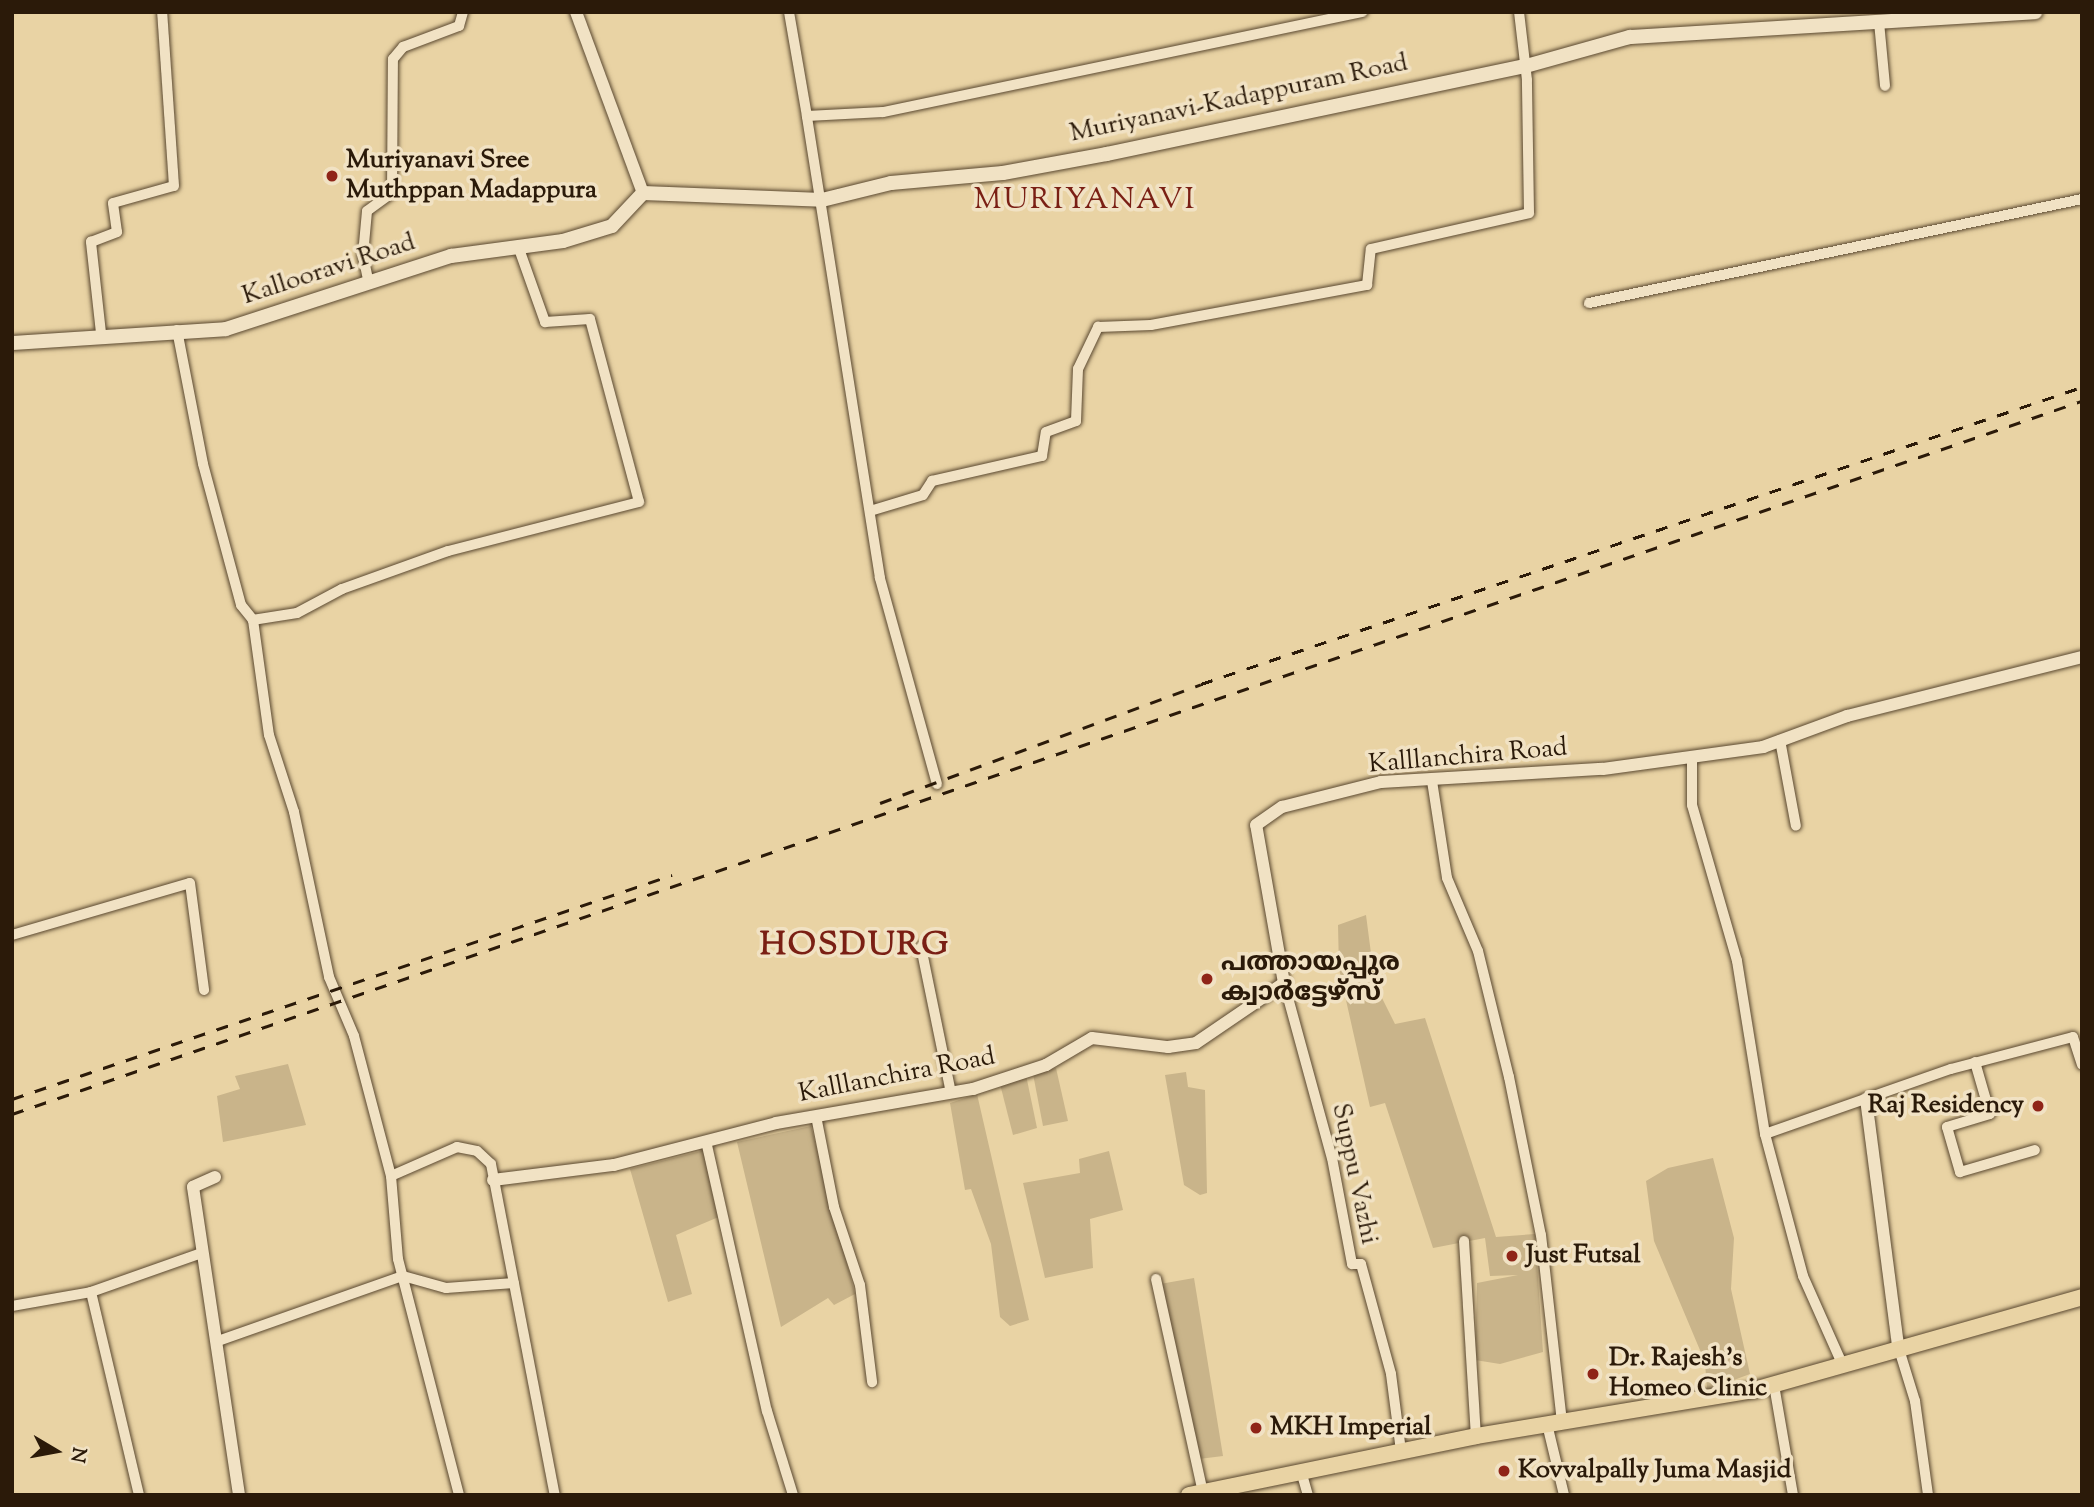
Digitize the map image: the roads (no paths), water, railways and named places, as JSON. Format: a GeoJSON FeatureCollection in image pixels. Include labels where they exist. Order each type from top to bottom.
{"type":"FeatureCollection","features":[{"type":"Feature","properties":{"kind":"main road","name":"Muriyanavi-Kadappuram Road"},"geometry":{"type":"LineString","coordinates":[[643,192],[822,200],[891,183],[1068,161],[1526,66],[1630,37],[2035,12]]}},
{"type":"Feature","properties":{"kind":"main road","name":"Kallooravi Road"},"geometry":{"type":"LineString","coordinates":[[12,342],[101,333],[226,329],[451,256],[518,246],[612,226],[643,192]]}},
{"type":"Feature","properties":{"kind":"main road"},"geometry":{"type":"LineString","coordinates":[[1196,1493],[1476,1436],[1774,1385],[1843,1366],[1898,1346],[2082,1297]]}},
{"type":"Feature","properties":{"kind":"street"},"geometry":{"type":"LineString","coordinates":[[101,333],[91,242],[117,232],[113,202],[174,186],[163,12]]}},
{"type":"Feature","properties":{"kind":"street"},"geometry":{"type":"LineString","coordinates":[[369,284],[363,255],[367,211],[392,194],[393,59],[403,47],[458,26],[463,12]]}},
{"type":"Feature","properties":{"kind":"street"},"geometry":{"type":"LineString","coordinates":[[576,12],[643,192]]}},
{"type":"Feature","properties":{"kind":"street"},"geometry":{"type":"LineString","coordinates":[[789,12],[822,200],[870,510],[907,692],[937,784]]}},
{"type":"Feature","properties":{"kind":"street"},"geometry":{"type":"LineString","coordinates":[[807,116],[883,112],[1363,12]]}},
{"type":"Feature","properties":{"kind":"street"},"geometry":{"type":"LineString","coordinates":[[870,510],[923,495],[932,481],[1042,456],[1046,432],[1076,421],[1078,369],[1098,327],[1151,326],[1367,285],[1371,249],[1530,213],[1526,66],[1518,12]]}},
{"type":"Feature","properties":{"kind":"street"},"geometry":{"type":"LineString","coordinates":[[1879,22],[1885,86]]}},
{"type":"Feature","properties":{"kind":"street"},"geometry":{"type":"LineString","coordinates":[[1589,303],[2082,199]]}},
{"type":"Feature","properties":{"kind":"street"},"geometry":{"type":"LineString","coordinates":[[253,620],[297,613],[342,589],[448,551],[639,502],[590,319],[545,322],[518,246]]}},
{"type":"Feature","properties":{"kind":"street"},"geometry":{"type":"LineString","coordinates":[[177,330],[203,464],[241,605],[253,620],[269,735],[294,812],[329,977],[354,1035],[391,1177],[403,1276],[459,1495]]}},
{"type":"Feature","properties":{"kind":"street","name":"Kalllanchira Road"},"geometry":{"type":"LineString","coordinates":[[493,1180],[614,1165],[816,1116],[951,1093],[1046,1065],[1091,1038],[1168,1047],[1196,1043],[1284,983],[1256,836],[1264,814],[1381,782],[1432,781],[1692,757],[1780,740],[1847,716],[2082,657]]}},
{"type":"Feature","properties":{"kind":"street"},"geometry":{"type":"LineString","coordinates":[[1780,740],[1796,826]]}},
{"type":"Feature","properties":{"kind":"street"},"geometry":{"type":"LineString","coordinates":[[1692,757],[1692,804],[1737,961],[1765,1134],[1803,1276],[1843,1366]]}},
{"type":"Feature","properties":{"kind":"street"},"geometry":{"type":"LineString","coordinates":[[1432,781],[1447,878],[1478,951],[1506,1064],[1541,1235],[1554,1423],[1564,1495]]}},
{"type":"Feature","properties":{"kind":"street"},"geometry":{"type":"LineString","coordinates":[[12,935],[190,883],[204,990]]}},
{"type":"Feature","properties":{"kind":"street"},"geometry":{"type":"LineString","coordinates":[[921,947],[951,1093]]}},
{"type":"Feature","properties":{"kind":"street","name":"Suppu Vazhi"},"geometry":{"type":"LineString","coordinates":[[1284,983],[1332,1158],[1352,1264],[1361,1264],[1391,1374],[1401,1451]]}},
{"type":"Feature","properties":{"kind":"street"},"geometry":{"type":"LineString","coordinates":[[1765,1134],[1975,1062],[2078,1035],[2082,1064]]}},
{"type":"Feature","properties":{"kind":"street"},"geometry":{"type":"LineString","coordinates":[[1975,1062],[1990,1114],[1947,1127],[1960,1172],[2035,1150]]}},
{"type":"Feature","properties":{"kind":"street"},"geometry":{"type":"LineString","coordinates":[[1866,1099],[1898,1346],[1915,1401],[1928,1495]]}},
{"type":"Feature","properties":{"kind":"street"},"geometry":{"type":"LineString","coordinates":[[816,1116],[834,1207],[860,1285],[872,1382]]}},
{"type":"Feature","properties":{"kind":"street"},"geometry":{"type":"LineString","coordinates":[[706,1141],[793,1495]]}},
{"type":"Feature","properties":{"kind":"street"},"geometry":{"type":"LineString","coordinates":[[391,1177],[457,1147],[477,1151],[491,1164],[555,1495]]}},
{"type":"Feature","properties":{"kind":"street"},"geometry":{"type":"LineString","coordinates":[[215,1177],[193,1187],[218,1340],[239,1495]]}},
{"type":"Feature","properties":{"kind":"street"},"geometry":{"type":"LineString","coordinates":[[1464,1241],[1476,1436]]}},
{"type":"Feature","properties":{"kind":"street"},"geometry":{"type":"LineString","coordinates":[[12,1306],[91,1292],[202,1253]]}},
{"type":"Feature","properties":{"kind":"street"},"geometry":{"type":"LineString","coordinates":[[218,1340],[403,1276],[446,1288],[514,1283]]}},
{"type":"Feature","properties":{"kind":"street"},"geometry":{"type":"LineString","coordinates":[[1156,1279],[1196,1493]]}},
{"type":"Feature","properties":{"kind":"street"},"geometry":{"type":"LineString","coordinates":[[91,1292],[139,1495]]}},
{"type":"Feature","properties":{"kind":"street"},"geometry":{"type":"LineString","coordinates":[[1774,1385],[1793,1495]]}},
{"type":"Feature","properties":{"kind":"street"},"geometry":{"type":"LineString","coordinates":[[1301,1471],[1308,1495]]}},
{"type":"Feature","properties":{"kind":"railway"},"geometry":{"type":"LineString","coordinates":[[880,803],[1201,684],[2082,387]]}},
{"type":"Feature","properties":{"kind":"railway"},"geometry":{"type":"LineString","coordinates":[[12,1114],[2082,401]]}},
{"type":"Feature","properties":{"kind":"railway"},"geometry":{"type":"LineString","coordinates":[[12,1099],[672,875]]}},
{"type":"Feature","properties":{"kind":"place","name":"Muriyanavi Sree Muthppan Madappura"},"geometry":{"type":"Point","coordinates":[332,176]}},
{"type":"Feature","properties":{"kind":"place","name":"പത്തായപ്പുര ക്വാർട്ടേഴ്സ്"},"geometry":{"type":"Point","coordinates":[1207,979]}},
{"type":"Feature","properties":{"kind":"place","name":"Raj Residency"},"geometry":{"type":"Point","coordinates":[2038,1106]}},
{"type":"Feature","properties":{"kind":"place","name":"Just Futsal"},"geometry":{"type":"Point","coordinates":[1512,1256]}},
{"type":"Feature","properties":{"kind":"place","name":"Dr. Rajesh's Homeo Clinic"},"geometry":{"type":"Point","coordinates":[1593,1374]}},
{"type":"Feature","properties":{"kind":"place","name":"MKH Imperial"},"geometry":{"type":"Point","coordinates":[1256,1428]}},
{"type":"Feature","properties":{"kind":"place","name":"Kovvalpally Juma Masjid"},"geometry":{"type":"Point","coordinates":[1504,1471]}},
{"type":"Feature","properties":{"kind":"district","name":"MURIYANAVI"},"geometry":{"type":"Point","coordinates":[1085,201]}},
{"type":"Feature","properties":{"kind":"district","name":"HOSDURG"},"geometry":{"type":"Point","coordinates":[855,947]}}]}
